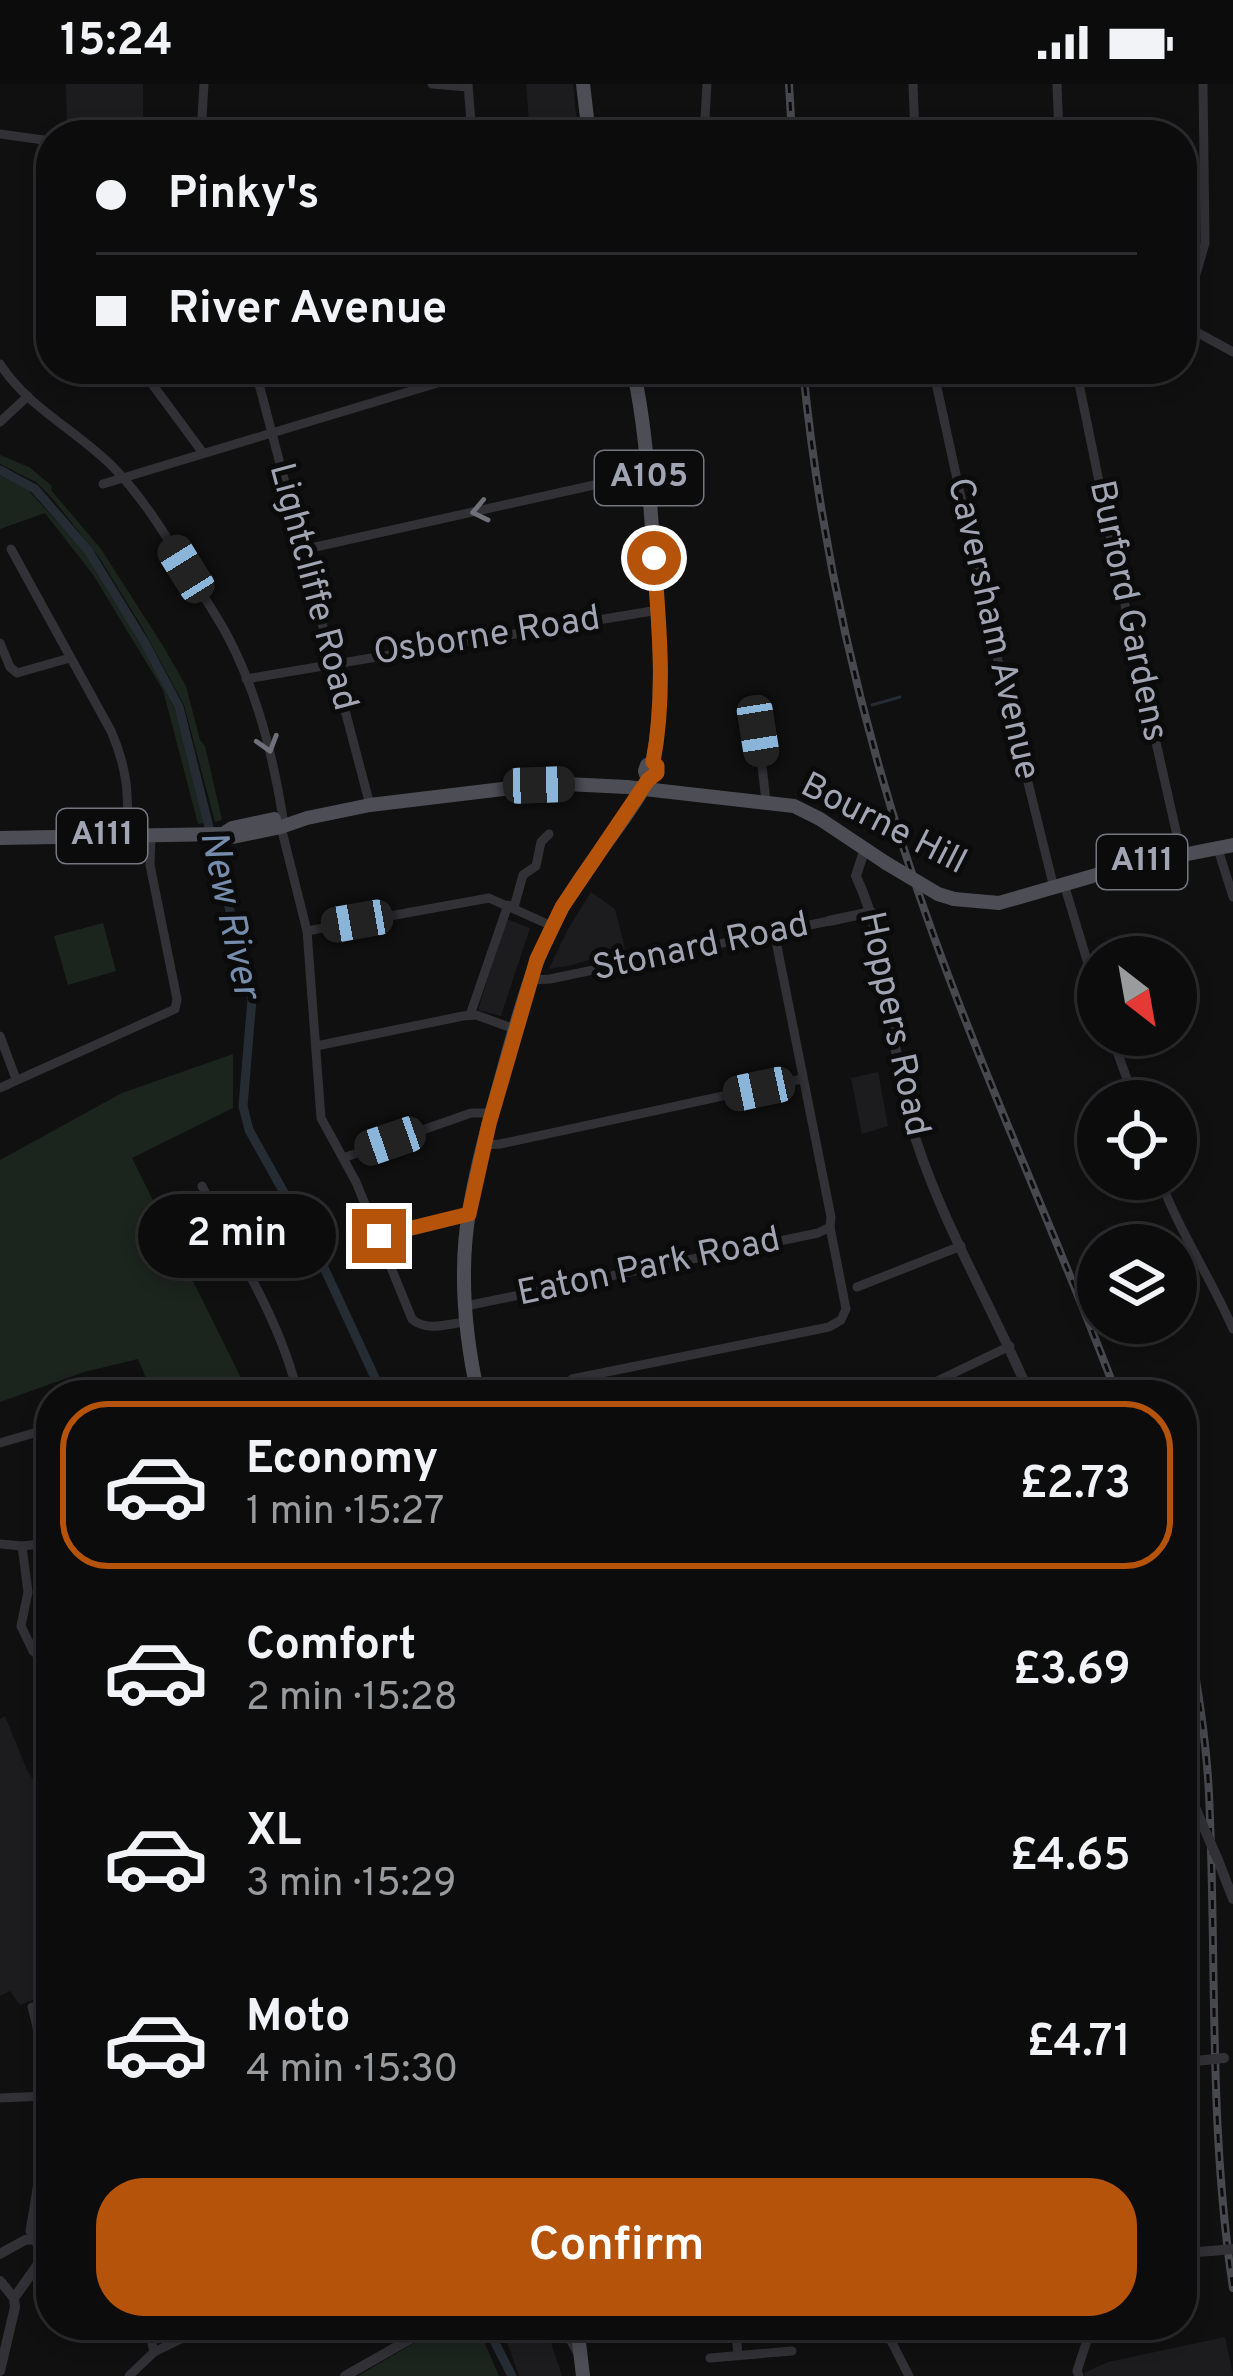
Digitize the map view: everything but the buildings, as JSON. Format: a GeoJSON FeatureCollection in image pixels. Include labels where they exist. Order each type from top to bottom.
{"type":"FeatureCollection","features":[{"type":"Feature","properties":{"kind":"main road"},"geometry":{"type":"LineString","coordinates":[[583,84],[587,120]]}},
{"type":"Feature","properties":{"kind":"main road","name":"A105"},"geometry":{"type":"LineString","coordinates":[[476,1380],[466,1314],[469,1214],[515,1029],[552,926],[645,784],[645,771],[653,762],[662,700],[658,610],[636,384]]}},
{"type":"Feature","properties":{"kind":"main road","name":"Bourne Hill"},"geometry":{"type":"LineString","coordinates":[[645,784],[794,806],[938,894],[977,903],[1000,903],[1225,845]]}},
{"type":"Feature","properties":{"kind":"main road","name":"A111"},"geometry":{"type":"LineString","coordinates":[[0,837],[222,834],[228,838],[282,822],[370,806],[539,785],[645,784]]}},
{"type":"Feature","properties":{"kind":"main road"},"geometry":{"type":"LineString","coordinates":[[577,2340],[583,2376]]}},
{"type":"Feature","properties":{"kind":"street"},"geometry":{"type":"LineString","coordinates":[[202,120],[204,84]]}},
{"type":"Feature","properties":{"kind":"street"},"geometry":{"type":"LineString","coordinates":[[432,84],[468,86],[471,120]]}},
{"type":"Feature","properties":{"kind":"street"},"geometry":{"type":"LineString","coordinates":[[705,120],[706,84]]}},
{"type":"Feature","properties":{"kind":"street"},"geometry":{"type":"LineString","coordinates":[[913,84],[914,120]]}},
{"type":"Feature","properties":{"kind":"street"},"geometry":{"type":"LineString","coordinates":[[1058,84],[1059,120]]}},
{"type":"Feature","properties":{"kind":"street"},"geometry":{"type":"LineString","coordinates":[[1197,271],[1205,243],[1203,84]]}},
{"type":"Feature","properties":{"kind":"street"},"geometry":{"type":"LineString","coordinates":[[0,134],[36,139]]}},
{"type":"Feature","properties":{"kind":"street"},"geometry":{"type":"LineString","coordinates":[[1197,332],[1233,352]]}},
{"type":"Feature","properties":{"kind":"street"},"geometry":{"type":"LineString","coordinates":[[0,364],[28,396],[89,443],[142,500],[228,637],[272,754],[307,931],[321,1118],[356,1182],[416,1324],[430,1326],[466,1314]]}},
{"type":"Feature","properties":{"kind":"street"},"geometry":{"type":"LineString","coordinates":[[153,384],[203,453]]}},
{"type":"Feature","properties":{"kind":"street","name":"Lightcliffe Road"},"geometry":{"type":"LineString","coordinates":[[259,384],[370,806]]}},
{"type":"Feature","properties":{"kind":"street"},"geometry":{"type":"LineString","coordinates":[[103,484],[433,384]]}},
{"type":"Feature","properties":{"kind":"street","name":"Caversham Avenue"},"geometry":{"type":"LineString","coordinates":[[936,384],[986,612],[1077,937]]}},
{"type":"Feature","properties":{"kind":"street","name":"Burford Gardens"},"geometry":{"type":"LineString","coordinates":[[1079,384],[1181,853]]}},
{"type":"Feature","properties":{"kind":"street"},"geometry":{"type":"LineString","coordinates":[[0,422],[28,396]]}},
{"type":"Feature","properties":{"kind":"street"},"geometry":{"type":"LineString","coordinates":[[302,550],[648,473]]}},
{"type":"Feature","properties":{"kind":"street"},"geometry":{"type":"LineString","coordinates":[[11,549],[111,730],[123,760],[128,835]]}},
{"type":"Feature","properties":{"kind":"street","name":"Osborne Road"},"geometry":{"type":"LineString","coordinates":[[246,679],[658,610]]}},
{"type":"Feature","properties":{"kind":"street"},"geometry":{"type":"LineString","coordinates":[[0,643],[16,673],[70,658]]}},
{"type":"Feature","properties":{"kind":"street"},"geometry":{"type":"LineString","coordinates":[[758,731],[766,801]]}},
{"type":"Feature","properties":{"kind":"street"},"geometry":{"type":"LineString","coordinates":[[470,1015],[524,875],[536,866],[541,842],[549,834]]}},
{"type":"Feature","properties":{"kind":"street"},"geometry":{"type":"LineString","coordinates":[[0,1088],[175,1009],[177,998],[150,865],[151,836]]}},
{"type":"Feature","properties":{"kind":"street"},"geometry":{"type":"LineString","coordinates":[[1225,845],[1233,897]]}},
{"type":"Feature","properties":{"kind":"street","name":"Hoppers Road"},"geometry":{"type":"LineString","coordinates":[[865,848],[856,876],[872,912],[911,1122],[961,1246],[1024,1380]]}},
{"type":"Feature","properties":{"kind":"street"},"geometry":{"type":"LineString","coordinates":[[307,931],[489,898],[552,926]]}},
{"type":"Feature","properties":{"kind":"street","name":"Stonard Road"},"geometry":{"type":"LineString","coordinates":[[530,980],[550,980],[872,912]]}},
{"type":"Feature","properties":{"kind":"street"},"geometry":{"type":"LineString","coordinates":[[572,1379],[831,1327],[842,1318],[846,1309],[779,930]]}},
{"type":"Feature","properties":{"kind":"street"},"geometry":{"type":"LineString","coordinates":[[316,1046],[470,1015],[515,1029]]}},
{"type":"Feature","properties":{"kind":"street"},"geometry":{"type":"LineString","coordinates":[[0,1036],[16,1079]]}},
{"type":"Feature","properties":{"kind":"street"},"geometry":{"type":"LineString","coordinates":[[484,1145],[802,1079]]}},
{"type":"Feature","properties":{"kind":"street"},"geometry":{"type":"LineString","coordinates":[[343,1158],[471,1113],[492,1113]]}},
{"type":"Feature","properties":{"kind":"street"},"geometry":{"type":"LineString","coordinates":[[202,1186],[256,1290],[294,1380]]}},
{"type":"Feature","properties":{"kind":"street"},"geometry":{"type":"LineString","coordinates":[[1168,1200],[1233,1329]]}},
{"type":"Feature","properties":{"kind":"street"},"geometry":{"type":"LineString","coordinates":[[379,1236],[469,1214]]}},
{"type":"Feature","properties":{"kind":"street","name":"Eaton Park Road"},"geometry":{"type":"LineString","coordinates":[[466,1314],[830,1227]]}},
{"type":"Feature","properties":{"kind":"street"},"geometry":{"type":"LineString","coordinates":[[857,1287],[961,1246]]}},
{"type":"Feature","properties":{"kind":"street"},"geometry":{"type":"LineString","coordinates":[[939,1380],[1010,1346]]}},
{"type":"Feature","properties":{"kind":"street"},"geometry":{"type":"LineString","coordinates":[[0,1443],[36,1432]]}},
{"type":"Feature","properties":{"kind":"street"},"geometry":{"type":"LineString","coordinates":[[0,1544],[36,1545]]}},
{"type":"Feature","properties":{"kind":"street"},"geometry":{"type":"LineString","coordinates":[[22,1546],[28,1592],[21,1626],[36,1654]]}},
{"type":"Feature","properties":{"kind":"street"},"geometry":{"type":"LineString","coordinates":[[1197,1811],[1233,1899]]}},
{"type":"Feature","properties":{"kind":"street"},"geometry":{"type":"LineString","coordinates":[[1219,1862],[1233,1859]]}},
{"type":"Feature","properties":{"kind":"street"},"geometry":{"type":"LineString","coordinates":[[32,2007],[36,2023]]}},
{"type":"Feature","properties":{"kind":"street"},"geometry":{"type":"LineString","coordinates":[[1197,2061],[1229,2057]]}},
{"type":"Feature","properties":{"kind":"street"},"geometry":{"type":"LineString","coordinates":[[0,2098],[36,2096]]}},
{"type":"Feature","properties":{"kind":"street"},"geometry":{"type":"LineString","coordinates":[[36,2196],[30,2231],[36,2242]]}},
{"type":"Feature","properties":{"kind":"street"},"geometry":{"type":"LineString","coordinates":[[0,2254],[36,2239]]}},
{"type":"Feature","properties":{"kind":"street"},"geometry":{"type":"LineString","coordinates":[[1197,2252],[1233,2248]]}},
{"type":"Feature","properties":{"kind":"street"},"geometry":{"type":"LineString","coordinates":[[0,2371],[14,2298],[36,2270]]}},
{"type":"Feature","properties":{"kind":"street"},"geometry":{"type":"LineString","coordinates":[[0,2281],[14,2298]]}},
{"type":"Feature","properties":{"kind":"street"},"geometry":{"type":"LineString","coordinates":[[151,2340],[154,2351]]}},
{"type":"Feature","properties":{"kind":"street"},"geometry":{"type":"LineString","coordinates":[[129,2376],[154,2351],[178,2340]]}},
{"type":"Feature","properties":{"kind":"street"},"geometry":{"type":"LineString","coordinates":[[345,2376],[409,2340]]}},
{"type":"Feature","properties":{"kind":"street"},"geometry":{"type":"LineString","coordinates":[[737,2340],[739,2354]]}},
{"type":"Feature","properties":{"kind":"street"},"geometry":{"type":"LineString","coordinates":[[891,2340],[909,2376]]}},
{"type":"Feature","properties":{"kind":"street"},"geometry":{"type":"LineString","coordinates":[[1079,2376],[1087,2340]]}},
{"type":"Feature","properties":{"kind":"street"},"geometry":{"type":"LineString","coordinates":[[710,2358],[792,2351]]}},
{"type":"Feature","properties":{"kind":"shaded area"},"geometry":{"type":"Polygon","coordinates":[[[66,84],[143,84],[143,118],[156,120],[67,120],[66,84]]]}},
{"type":"Feature","properties":{"kind":"shaded area"},"geometry":{"type":"Polygon","coordinates":[[[526,84],[573,84],[577,120],[529,120],[526,84]]]}},
{"type":"Feature","properties":{"kind":"shaded area"},"geometry":{"type":"Polygon","coordinates":[[[0,455],[29,467],[52,486],[101,549],[163,646],[186,686],[222,820],[215,822],[184,705],[142,627],[99,557],[52,498],[36,482],[0,464],[0,455]]]}},
{"type":"Feature","properties":{"kind":"shaded area"},"geometry":{"type":"Polygon","coordinates":[[[0,475],[28,490],[84,551],[147,654],[180,720],[204,823],[198,824],[163,690],[94,576],[45,513],[0,529],[0,475]]]}},
{"type":"Feature","properties":{"kind":"shaded area"},"geometry":{"type":"Polygon","coordinates":[[[591,892],[615,909],[625,949],[549,969],[567,931],[591,892]]]}},
{"type":"Feature","properties":{"kind":"shaded area"},"geometry":{"type":"Polygon","coordinates":[[[506,919],[530,928],[501,1016],[478,1010],[506,919]]]}},
{"type":"Feature","properties":{"kind":"shaded area"},"geometry":{"type":"Polygon","coordinates":[[[103,923],[116,971],[68,985],[54,936],[103,923]]]}},
{"type":"Feature","properties":{"kind":"shaded area"},"geometry":{"type":"Polygon","coordinates":[[[233,1054],[233,1108],[132,1158],[242,1380],[147,1380],[138,1359],[62,1380],[36,1380],[36,1389],[0,1402],[0,1160],[122,1093],[233,1054]]]}},
{"type":"Feature","properties":{"kind":"shaded area"},"geometry":{"type":"Polygon","coordinates":[[[878,1072],[888,1126],[862,1134],[851,1078],[878,1072]]]}},
{"type":"Feature","properties":{"kind":"shaded area"},"geometry":{"type":"Polygon","coordinates":[[[5,1716],[36,1784],[36,1999],[20,2005],[10,1991],[0,1996],[0,1719],[5,1716]]]}},
{"type":"Feature","properties":{"kind":"shaded area"},"geometry":{"type":"Polygon","coordinates":[[[1225,2337],[1233,2376],[1084,2373],[1108,2362],[1225,2337]]]}},
{"type":"Feature","properties":{"kind":"shaded area"},"geometry":{"type":"Polygon","coordinates":[[[419,2340],[483,2340],[499,2376],[358,2376],[419,2340]]]}},
{"type":"Feature","properties":{"kind":"shaded area"},"geometry":{"type":"Polygon","coordinates":[[[506,2340],[550,2340],[562,2376],[519,2376],[506,2340]]]}},
{"type":"Feature","properties":{"kind":"waterway","name":"New River"},"geometry":{"type":"LineString","coordinates":[[0,470],[35,489],[88,550],[179,707],[252,999],[243,1106],[249,1130],[314,1246],[376,1380]]}},
{"type":"Feature","properties":{"kind":"waterway"},"geometry":{"type":"LineString","coordinates":[[872,705],[900,697]]}},
{"type":"Feature","properties":{"kind":"waterway","name":"New River"},"geometry":{"type":"LineString","coordinates":[[494,2340],[512,2376]]}},
{"type":"Feature","properties":{"kind":"railway"},"geometry":{"type":"LineString","coordinates":[[789,84],[791,120]]}},
{"type":"Feature","properties":{"kind":"railway"},"geometry":{"type":"LineString","coordinates":[[805,384],[835,586],[888,799],[956,995],[1111,1380]]}},
{"type":"Feature","properties":{"kind":"railway"},"geometry":{"type":"LineString","coordinates":[[1197,1690],[1207,1770],[1220,2165],[1233,2288]]}},
{"type":"Feature","properties":{"kind":"route"},"geometry":{"type":"LineString","coordinates":[[379,1236],[469,1214],[489,1124],[537,959],[580,879],[657,773],[653,762],[662,681],[654,558]]}}]}
